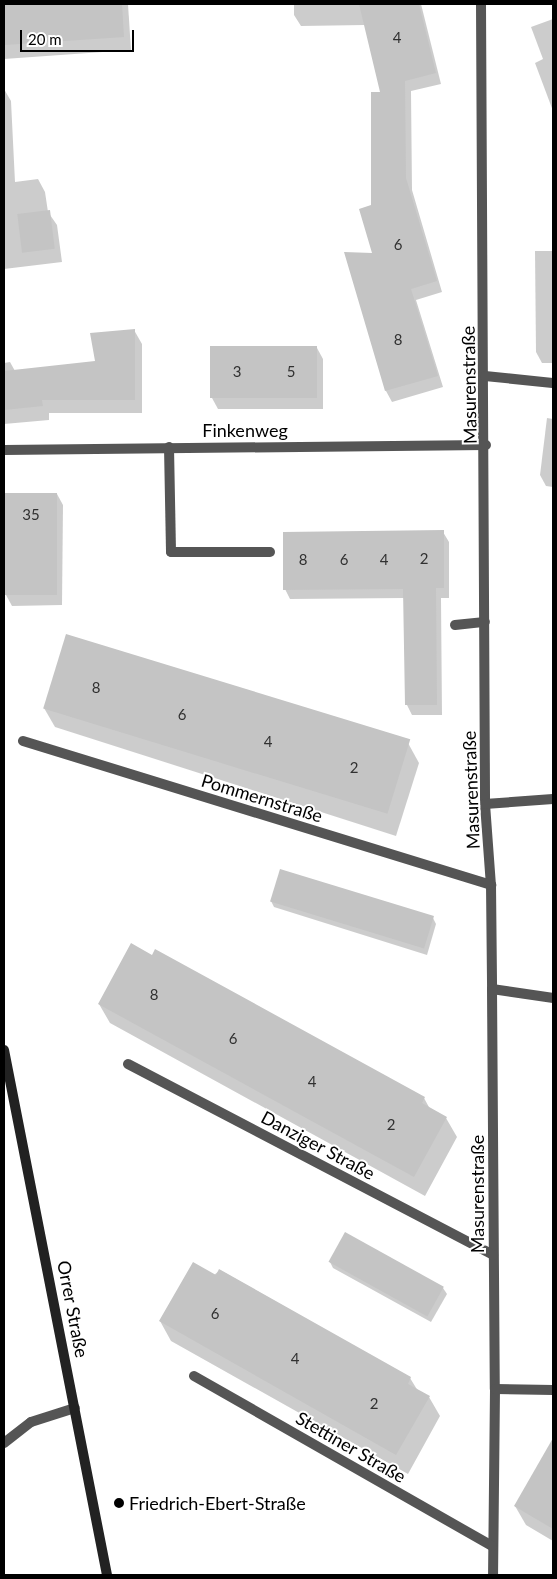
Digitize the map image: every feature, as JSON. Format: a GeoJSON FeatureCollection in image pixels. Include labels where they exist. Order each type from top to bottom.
{"type":"FeatureCollection","features":[{"type":"Feature","properties":{"kind":"street","name":"Masurenstraße"},"geometry":{"type":"LineString","coordinates":[[481,4],[486,444],[485,804],[491,885],[492,989],[495,1389],[493,1575]]}},
{"type":"Feature","properties":{"kind":"street"},"geometry":{"type":"LineString","coordinates":[[485,376],[553,383]]}},
{"type":"Feature","properties":{"kind":"street","name":"Finkenweg"},"geometry":{"type":"LineString","coordinates":[[4,450],[486,444]]}},
{"type":"Feature","properties":{"kind":"street"},"geometry":{"type":"LineString","coordinates":[[169,447],[171,552],[270,552]]}},
{"type":"Feature","properties":{"kind":"street"},"geometry":{"type":"LineString","coordinates":[[455,625],[485,622]]}},
{"type":"Feature","properties":{"kind":"street","name":"Pommernstraße"},"geometry":{"type":"LineString","coordinates":[[23,741],[491,885]]}},
{"type":"Feature","properties":{"kind":"street"},"geometry":{"type":"LineString","coordinates":[[485,804],[553,799]]}},
{"type":"Feature","properties":{"kind":"street"},"geometry":{"type":"LineString","coordinates":[[492,989],[553,998]]}},
{"type":"Feature","properties":{"kind":"street","name":"Orrer Straße"},"geometry":{"type":"LineString","coordinates":[[4,1050],[107,1575]]}},
{"type":"Feature","properties":{"kind":"street","name":"Danziger Straße"},"geometry":{"type":"LineString","coordinates":[[128,1064],[493,1255]]}},
{"type":"Feature","properties":{"kind":"street","name":"Stettiner Straße"},"geometry":{"type":"LineString","coordinates":[[194,1376],[492,1546]]}},
{"type":"Feature","properties":{"kind":"street"},"geometry":{"type":"LineString","coordinates":[[495,1389],[553,1390]]}},
{"type":"Feature","properties":{"kind":"street"},"geometry":{"type":"LineString","coordinates":[[4,1443],[31,1422],[75,1408]]}},
{"type":"Feature","properties":{"kind":"building"},"geometry":{"type":"Polygon","coordinates":[[[4,4],[122,4],[124,37],[4,45],[4,4]]]}},
{"type":"Feature","properties":{"kind":"building"},"geometry":{"type":"Polygon","coordinates":[[[359,4],[419,4],[436,73],[405,81],[406,178],[437,281],[411,289],[438,376],[385,391],[344,252],[372,253],[359,209],[371,205],[371,92],[380,92],[359,4]]]}},
{"type":"Feature","properties":{"kind":"building"},"geometry":{"type":"Polygon","coordinates":[[[50,210],[55,249],[22,253],[17,214],[50,210]]]}},
{"type":"Feature","properties":{"kind":"building"},"geometry":{"type":"Polygon","coordinates":[[[135,329],[135,400],[42,400],[43,406],[4,410],[4,371],[95,361],[90,333],[135,329]]]}},
{"type":"Feature","properties":{"kind":"building"},"geometry":{"type":"Polygon","coordinates":[[[210,346],[317,346],[317,398],[210,398],[210,346]]]}},
{"type":"Feature","properties":{"kind":"building"},"geometry":{"type":"Polygon","coordinates":[[[4,493],[57,493],[57,595],[4,595],[4,493]]]}},
{"type":"Feature","properties":{"kind":"building"},"geometry":{"type":"Polygon","coordinates":[[[444,530],[444,588],[436,588],[437,705],[405,705],[403,589],[283,590],[283,532],[444,530]]]}},
{"type":"Feature","properties":{"kind":"building"},"geometry":{"type":"Polygon","coordinates":[[[66,634],[410,739],[387,814],[43,709],[66,634]]]}},
{"type":"Feature","properties":{"kind":"building"},"geometry":{"type":"Polygon","coordinates":[[[280,869],[434,916],[424,949],[270,902],[280,869]]]}},
{"type":"Feature","properties":{"kind":"building"},"geometry":{"type":"Polygon","coordinates":[[[131,943],[152,955],[155,949],[425,1097],[422,1103],[447,1117],[414,1177],[98,1004],[131,943]]]}},
{"type":"Feature","properties":{"kind":"building"},"geometry":{"type":"Polygon","coordinates":[[[345,1232],[444,1287],[427,1317],[329,1262],[345,1232]]]}},
{"type":"Feature","properties":{"kind":"building"},"geometry":{"type":"Polygon","coordinates":[[[193,1262],[216,1275],[219,1269],[411,1377],[408,1384],[430,1396],[396,1455],[159,1321],[193,1262]]]}},
{"type":"Feature","properties":{"kind":"building"},"geometry":{"type":"Polygon","coordinates":[[[553,1438],[553,1529],[514,1506],[553,1438]]]}},
{"type":"Feature","properties":{"kind":"place","name":"Friedrich-Ebert-Straße"},"geometry":{"type":"Point","coordinates":[119,1503]}}]}
